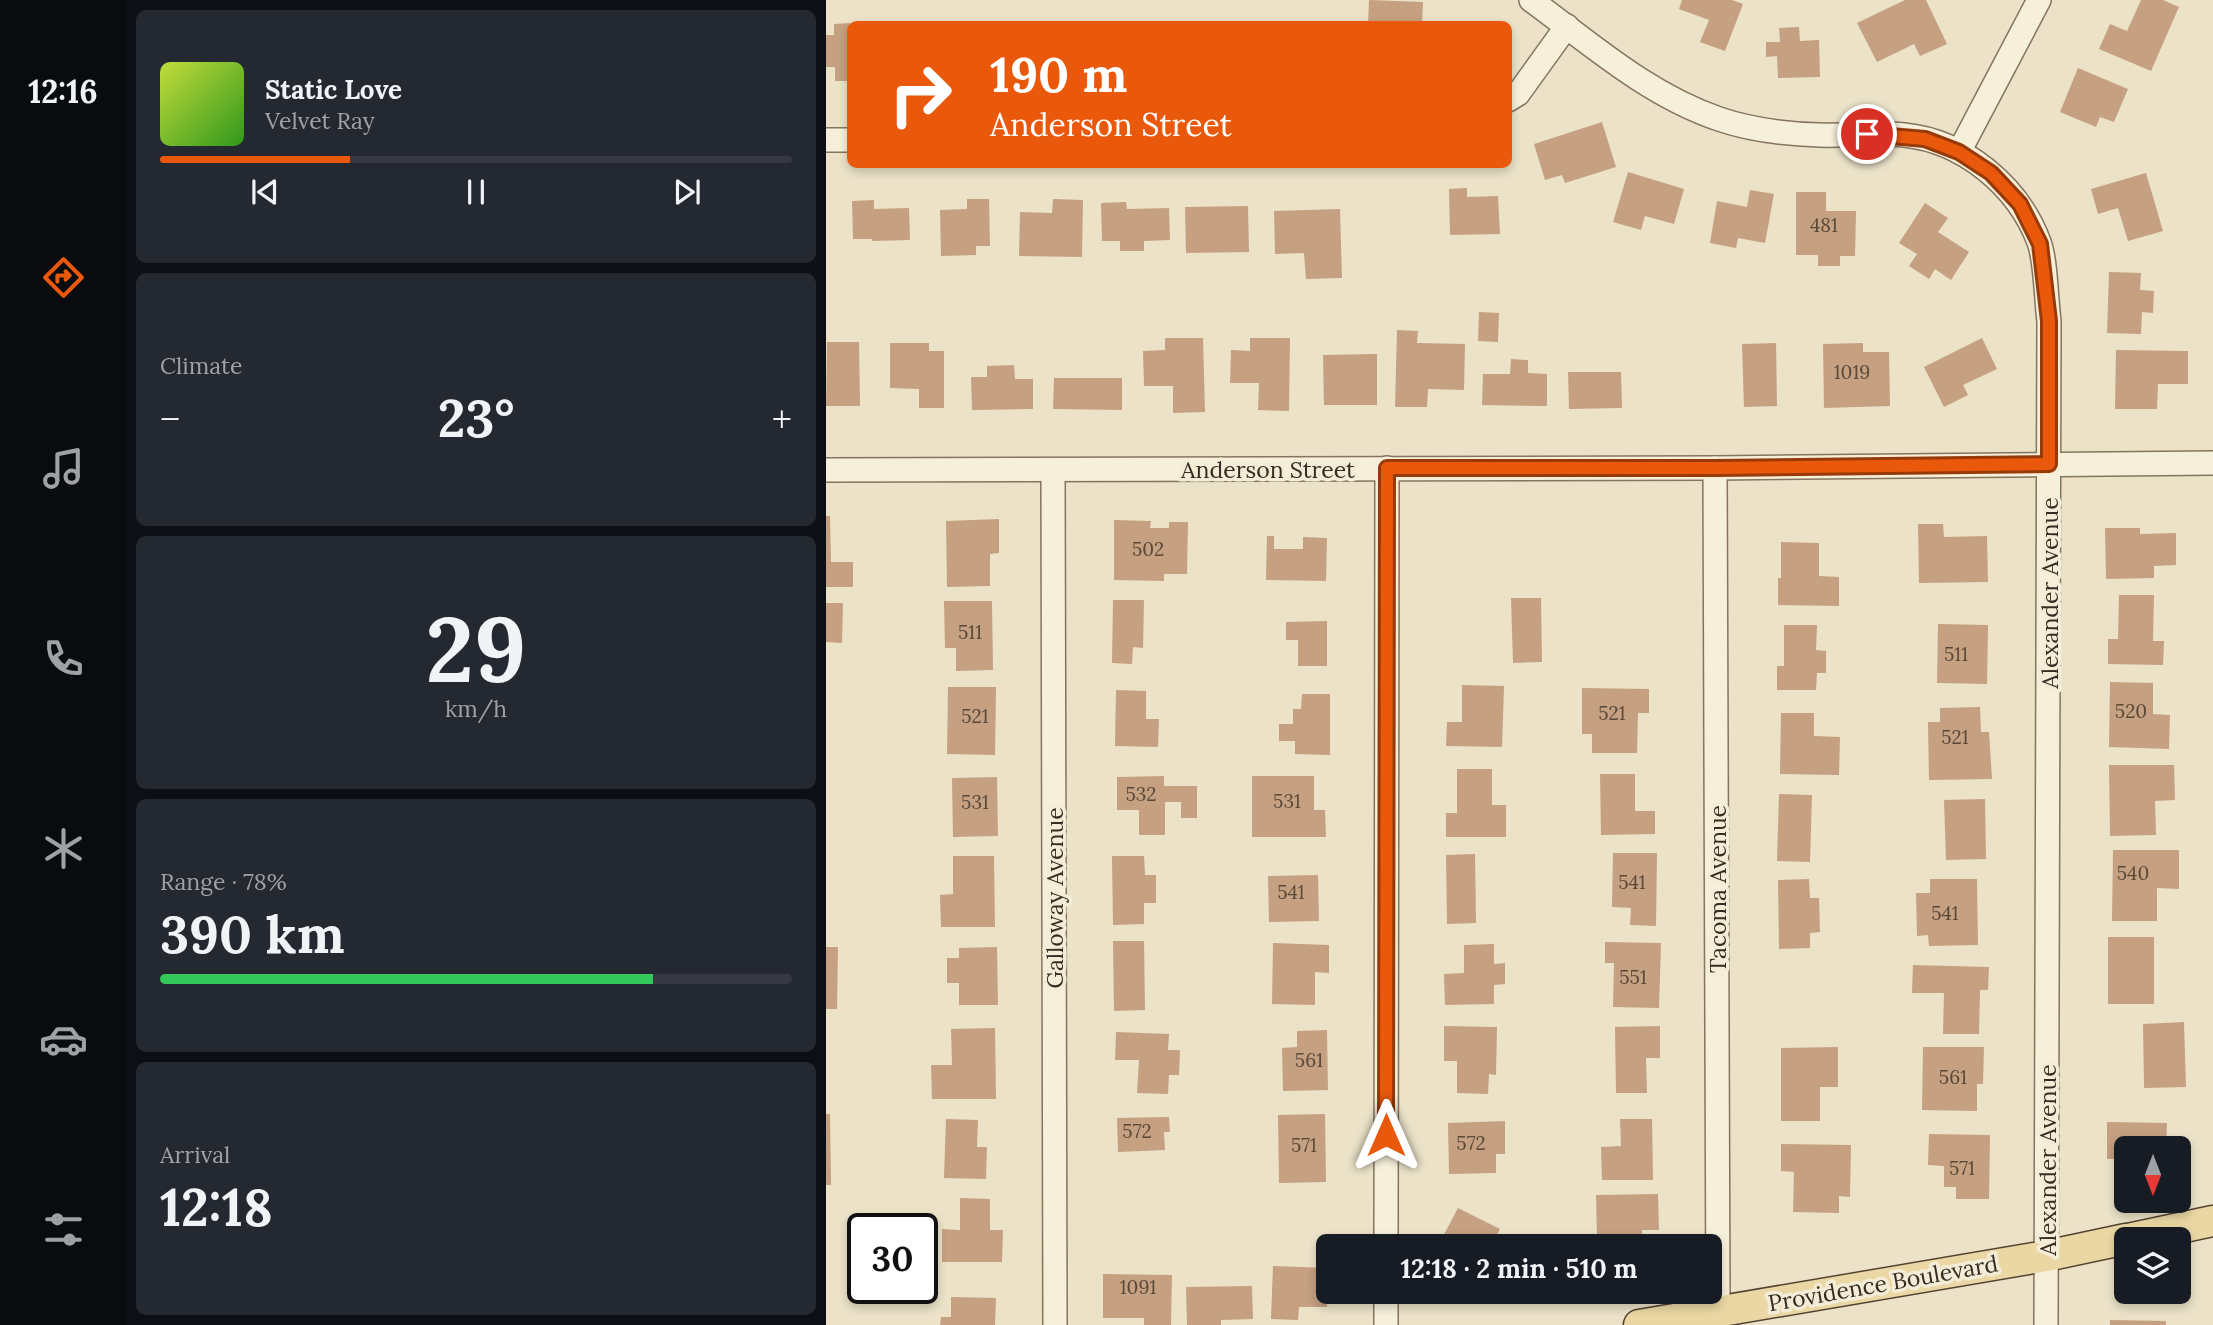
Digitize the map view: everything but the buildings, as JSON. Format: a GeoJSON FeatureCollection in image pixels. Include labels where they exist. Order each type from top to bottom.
{"type":"FeatureCollection","features":[{"type":"Feature","properties":{"kind":"main road","name":"Providence Boulevard"},"geometry":{"type":"LineString","coordinates":[[2184,1227],[2213,1221]]}},
{"type":"Feature","properties":{"kind":"main road","name":"Providence Boulevard"},"geometry":{"type":"LineString","coordinates":[[1639,1325],[2114,1242]]}},
{"type":"Feature","properties":{"kind":"street","name":"Alexander Avenue"},"geometry":{"type":"LineString","coordinates":[[1531,0],[1651,88],[1721,120],[1776,132],[1905,135],[1925,139],[1959,152],[1991,173],[2020,204],[2040,244],[2049,321],[2046,1325]]}},
{"type":"Feature","properties":{"kind":"street"},"geometry":{"type":"LineString","coordinates":[[1959,152],[2039,0]]}},
{"type":"Feature","properties":{"kind":"street"},"geometry":{"type":"LineString","coordinates":[[1512,98],[1518,94],[1567,26]]}},
{"type":"Feature","properties":{"kind":"street"},"geometry":{"type":"LineString","coordinates":[[826,140],[847,139]]}},
{"type":"Feature","properties":{"kind":"street","name":"Anderson Street"},"geometry":{"type":"LineString","coordinates":[[826,470],[1716,468],[2213,463]]}},
{"type":"Feature","properties":{"kind":"street"},"geometry":{"type":"LineString","coordinates":[[1386,1234],[1387,468]]}},
{"type":"Feature","properties":{"kind":"street","name":"Tacoma Avenue"},"geometry":{"type":"LineString","coordinates":[[1716,468],[1718,1311]]}},
{"type":"Feature","properties":{"kind":"street","name":"Galloway Avenue"},"geometry":{"type":"LineString","coordinates":[[1053,470],[1055,1325]]}},
{"type":"Feature","properties":{"kind":"street"},"geometry":{"type":"LineString","coordinates":[[1386,1304],[1386,1325]]}},
{"type":"Feature","properties":{"kind":"route"},"geometry":{"type":"LineString","coordinates":[[1386,1135],[1387,468],[2049,464],[2049,321],[2040,244],[2020,204],[1991,173],[1959,152],[1925,139],[1905,135],[1867,134]]}}]}
